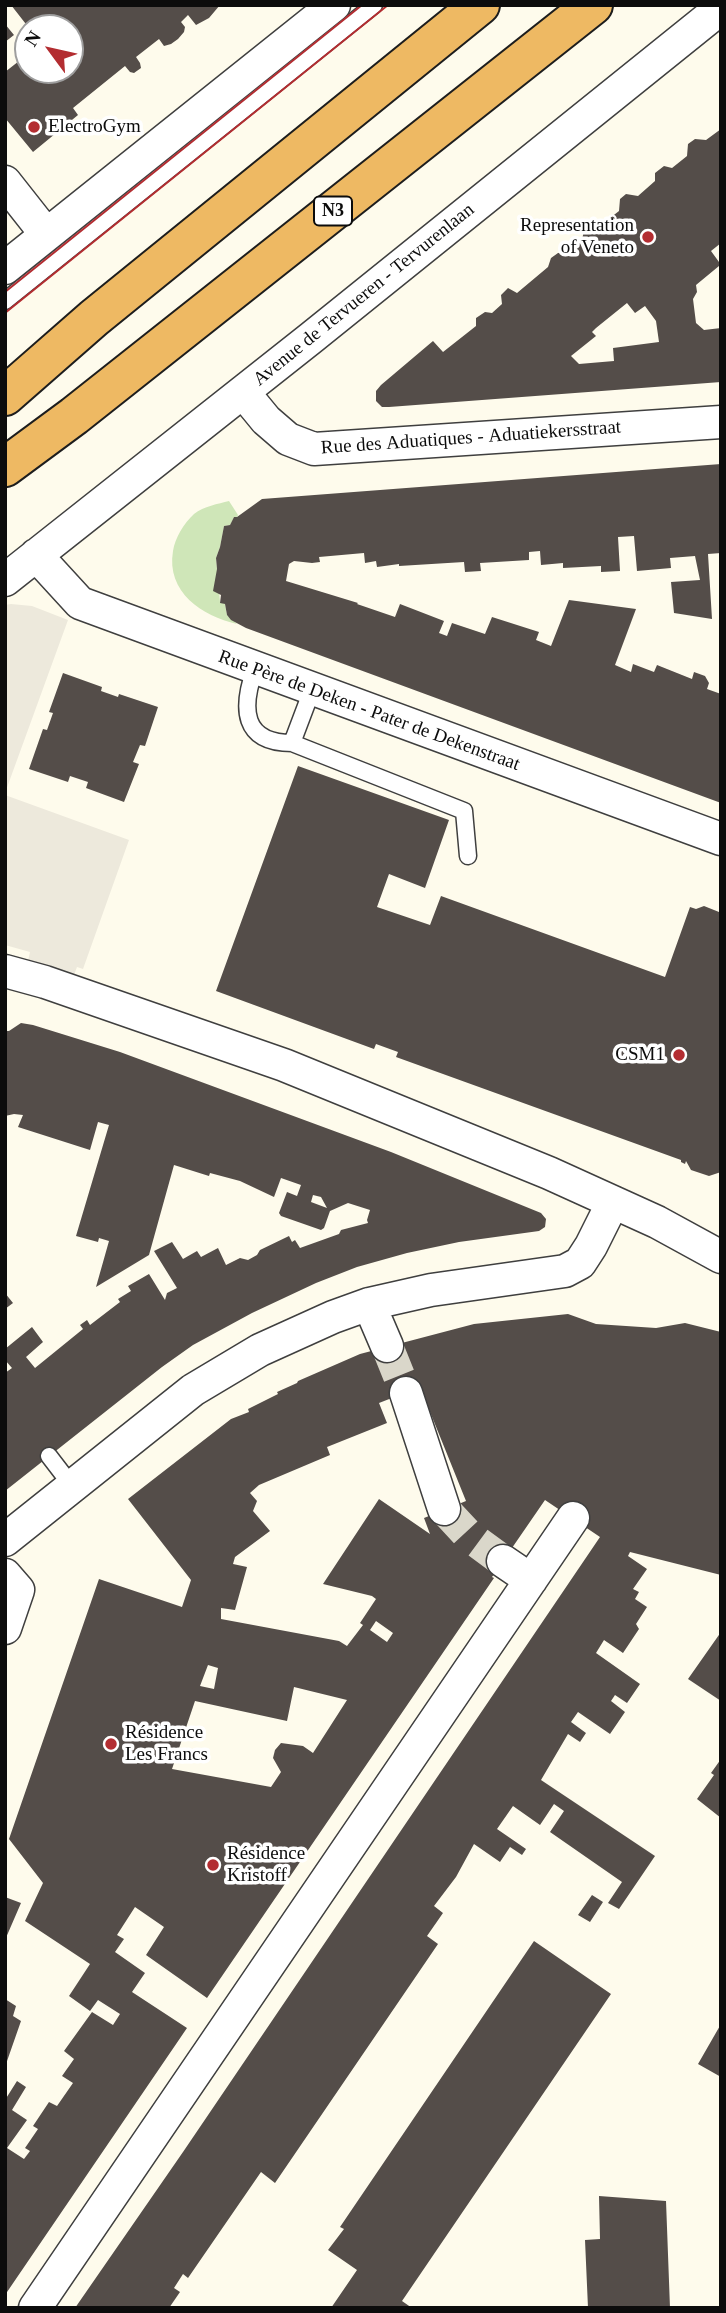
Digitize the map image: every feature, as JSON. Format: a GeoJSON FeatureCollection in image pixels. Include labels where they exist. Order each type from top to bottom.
{"type":"FeatureCollection","features":[{"type":"Feature","properties":{"kind":"highway"},"geometry":{"type":"LineString","coordinates":[[5,396],[94,318],[480,5]]}},
{"type":"Feature","properties":{"kind":"highway","name":"N3"},"geometry":{"type":"LineString","coordinates":[[5,467],[74,416],[593,5]]}},
{"type":"Feature","properties":{"kind":"highway"},"geometry":{"type":"LineString","coordinates":[[5,381],[94,318]]}},
{"type":"Feature","properties":{"kind":"highway"},"geometry":{"type":"LineString","coordinates":[[5,485],[74,416]]}},
{"type":"Feature","properties":{"kind":"street"},"geometry":{"type":"LineString","coordinates":[[5,268],[334,5]]}},
{"type":"Feature","properties":{"kind":"street","name":"Avenue de Tervueren - Tervurenlaan"},"geometry":{"type":"LineString","coordinates":[[5,580],[721,8]]}},
{"type":"Feature","properties":{"kind":"street"},"geometry":{"type":"LineString","coordinates":[[5,182],[46,234]]}},
{"type":"Feature","properties":{"kind":"street","name":"Rue des Aduatiques - Aduatiekersstraat"},"geometry":{"type":"LineString","coordinates":[[243,392],[266,420],[288,439],[314,449],[721,422]]}},
{"type":"Feature","properties":{"kind":"street","name":"Rue Père de Deken - Pater de Dekenstraat"},"geometry":{"type":"LineString","coordinates":[[36,555],[80,603],[721,839]]}},
{"type":"Feature","properties":{"kind":"street"},"geometry":{"type":"LineString","coordinates":[[5,971],[45,982],[284,1065],[549,1173],[657,1222],[721,1257]]}},
{"type":"Feature","properties":{"kind":"street"},"geometry":{"type":"LineString","coordinates":[[5,1540],[193,1390],[260,1350],[369,1304],[430,1290],[565,1271],[580,1263],[612,1202]]}},
{"type":"Feature","properties":{"kind":"street"},"geometry":{"type":"LineString","coordinates":[[369,1304],[387,1346]]}},
{"type":"Feature","properties":{"kind":"street"},"geometry":{"type":"LineString","coordinates":[[406,1393],[444,1509]]}},
{"type":"Feature","properties":{"kind":"street"},"geometry":{"type":"LineString","coordinates":[[35,2308],[573,1518]]}},
{"type":"Feature","properties":{"kind":"street"},"geometry":{"type":"LineString","coordinates":[[503,1561],[531,1580]]}},
{"type":"Feature","properties":{"kind":"street"},"geometry":{"type":"LineString","coordinates":[[5,1575],[18,1590],[5,1628]]}},
{"type":"Feature","properties":{"kind":"lane"},"geometry":{"type":"LineString","coordinates":[[5,301],[374,5]]}},
{"type":"Feature","properties":{"kind":"lane"},"geometry":{"type":"LineString","coordinates":[[255,669],[246,693],[247,710],[252,725],[261,738],[275,743],[292,743],[464,811],[468,856]]}},
{"type":"Feature","properties":{"kind":"lane"},"geometry":{"type":"LineString","coordinates":[[292,743],[312,690]]}},
{"type":"Feature","properties":{"kind":"lane"},"geometry":{"type":"LineString","coordinates":[[49,1456],[72,1486]]}},
{"type":"Feature","properties":{"kind":"green space"},"geometry":{"type":"Polygon","coordinates":[[[229,501],[238,515],[230,525],[224,526],[216,558],[220,602],[225,604],[227,615],[237,624],[211,615],[189,600],[175,579],[172,566],[176,541],[190,518],[202,509],[229,501]]]}},
{"type":"Feature","properties":{"kind":"shaded area"},"geometry":{"type":"Polygon","coordinates":[[[5,605],[32,606],[68,620],[5,793],[5,605]]]}},
{"type":"Feature","properties":{"kind":"shaded area"},"geometry":{"type":"Polygon","coordinates":[[[5,795],[129,840],[83,969],[77,967],[74,975],[28,961],[30,952],[5,945],[5,795]]]}},
{"type":"Feature","properties":{"kind":"building"},"geometry":{"type":"Polygon","coordinates":[[[11,5],[220,5],[209,18],[196,25],[188,15],[181,22],[185,27],[178,39],[164,46],[159,39],[136,57],[141,68],[134,73],[125,66],[73,108],[78,115],[33,152],[5,118],[5,72],[14,65],[14,84],[84,84],[84,14],[18,14],[11,5]]]}},
{"type":"Feature","properties":{"kind":"building"},"geometry":{"type":"Polygon","coordinates":[[[5,24],[14,35],[5,42],[5,24]]]}},
{"type":"Feature","properties":{"kind":"building"},"geometry":{"type":"Polygon","coordinates":[[[721,129],[721,243],[711,251],[719,266],[696,285],[697,292],[693,299],[696,323],[704,330],[721,328],[721,382],[389,407],[382,407],[376,401],[376,391],[381,385],[433,341],[443,352],[476,326],[476,318],[485,312],[492,313],[502,304],[501,295],[508,288],[517,293],[548,267],[551,258],[558,253],[568,252],[582,240],[584,230],[594,222],[605,222],[619,211],[620,199],[626,194],[638,196],[655,181],[655,173],[664,166],[672,168],[687,156],[688,144],[695,139],[706,140],[721,129]],[[627,303],[596,328],[592,332],[596,336],[571,356],[579,364],[614,361],[613,348],[659,342],[656,321],[645,306],[635,313],[627,303]]]}},
{"type":"Feature","properties":{"kind":"building"},"geometry":{"type":"Polygon","coordinates":[[[721,464],[721,553],[708,554],[712,619],[674,613],[671,582],[700,580],[695,556],[670,558],[671,568],[637,571],[634,536],[618,537],[620,571],[601,572],[601,566],[563,568],[563,563],[541,565],[540,551],[529,552],[529,560],[480,563],[481,571],[465,572],[464,562],[377,567],[376,561],[365,563],[364,553],[319,557],[320,562],[312,563],[294,561],[289,564],[286,581],[395,617],[400,604],[444,621],[439,633],[447,636],[452,623],[485,634],[492,617],[539,632],[536,640],[551,646],[569,600],[636,609],[615,665],[631,672],[633,664],[654,672],[657,665],[692,679],[694,672],[705,676],[709,683],[707,689],[721,694],[721,803],[246,628],[231,620],[225,604],[220,603],[221,595],[213,591],[216,558],[224,526],[230,525],[234,517],[262,499],[721,464]]]}},
{"type":"Feature","properties":{"kind":"building"},"geometry":{"type":"Polygon","coordinates":[[[63,673],[102,687],[101,691],[158,707],[145,746],[140,745],[133,762],[139,764],[124,802],[86,788],[88,782],[70,776],[68,782],[29,769],[43,729],[47,730],[53,713],[49,712],[63,673]]]}},
{"type":"Feature","properties":{"kind":"building"},"geometry":{"type":"Polygon","coordinates":[[[298,766],[449,820],[425,888],[389,874],[377,907],[430,925],[441,896],[665,977],[690,907],[696,909],[704,906],[719,912],[721,1172],[709,1176],[691,1170],[686,1161],[685,1164],[681,1160],[396,1057],[398,1052],[376,1044],[374,1049],[216,991],[298,766]]]}},
{"type":"Feature","properties":{"kind":"building"},"geometry":{"type":"Polygon","coordinates":[[[21,1023],[33,1025],[120,1052],[391,1152],[541,1213],[546,1219],[545,1227],[539,1231],[459,1242],[407,1253],[357,1267],[252,1313],[193,1345],[162,1367],[5,1491],[5,1373],[12,1368],[5,1360],[5,1349],[32,1327],[43,1342],[26,1357],[35,1368],[83,1329],[80,1325],[87,1320],[90,1325],[120,1302],[118,1299],[131,1291],[128,1286],[149,1274],[165,1300],[167,1293],[177,1288],[154,1251],[172,1242],[183,1259],[197,1251],[201,1257],[218,1248],[226,1265],[240,1258],[248,1260],[260,1250],[289,1236],[300,1248],[339,1234],[341,1230],[368,1223],[370,1210],[348,1203],[330,1211],[321,1230],[279,1213],[287,1192],[297,1196],[301,1185],[281,1178],[274,1197],[240,1181],[210,1173],[209,1176],[174,1165],[149,1255],[96,1287],[109,1241],[99,1238],[98,1242],[76,1236],[109,1125],[98,1122],[90,1150],[18,1127],[23,1115],[5,1116],[5,1031],[21,1023]],[[313,1195],[311,1202],[327,1208],[321,1197],[313,1195]]]}},
{"type":"Feature","properties":{"kind":"building"},"geometry":{"type":"Polygon","coordinates":[[[5,1293],[13,1303],[5,1309],[5,1293]]]}},
{"type":"Feature","properties":{"kind":"building"},"geometry":{"type":"Polygon","coordinates":[[[568,1314],[596,1324],[656,1328],[685,1323],[721,1332],[721,1575],[630,1552],[628,1556],[647,1569],[633,1589],[639,1592],[635,1599],[647,1607],[636,1624],[639,1629],[623,1653],[604,1640],[596,1653],[640,1684],[627,1703],[615,1695],[611,1701],[625,1712],[610,1734],[578,1712],[571,1722],[586,1733],[580,1742],[568,1734],[541,1780],[655,1856],[619,1909],[608,1903],[622,1882],[550,1832],[564,1811],[554,1804],[540,1825],[513,1806],[497,1829],[526,1849],[522,1855],[510,1847],[500,1862],[474,1844],[456,1877],[434,1906],[443,1913],[427,1936],[438,1944],[275,2183],[261,2172],[188,2278],[183,2274],[174,2288],[180,2292],[169,2308],[75,2308],[600,1537],[545,1500],[207,1998],[146,1955],[164,1927],[135,1907],[117,1935],[124,1939],[115,1952],[145,1973],[132,1992],[187,2028],[5,2295],[5,2100],[17,2081],[26,2087],[12,2110],[27,2120],[7,2148],[24,2159],[30,2151],[25,2148],[38,2129],[33,2126],[49,2102],[57,2106],[73,2083],[62,2076],[74,2059],[64,2051],[92,2012],[113,2025],[120,2014],[98,2000],[90,2011],[69,1996],[90,1964],[25,1921],[43,1883],[9,1839],[99,1579],[182,1607],[191,1580],[128,1499],[231,1419],[249,1412],[248,1409],[298,1381],[360,1354],[474,1324],[568,1314]],[[420,1387],[379,1403],[387,1423],[327,1447],[330,1455],[259,1485],[250,1493],[257,1501],[253,1511],[270,1531],[235,1557],[233,1564],[247,1567],[235,1610],[221,1608],[221,1619],[339,1641],[347,1646],[363,1625],[360,1623],[376,1599],[323,1584],[379,1499],[430,1534],[424,1518],[466,1501],[420,1387]],[[376,1621],[370,1630],[387,1642],[393,1633],[376,1621]],[[208,1665],[200,1686],[214,1689],[218,1668],[208,1665]],[[294,1687],[287,1721],[195,1701],[172,1769],[271,1787],[281,1772],[273,1758],[281,1743],[303,1746],[313,1753],[347,1700],[294,1687]]]}},
{"type":"Feature","properties":{"kind":"building"},"geometry":{"type":"Polygon","coordinates":[[[721,1632],[721,1701],[688,1679],[721,1632]]]}},
{"type":"Feature","properties":{"kind":"building"},"geometry":{"type":"Polygon","coordinates":[[[721,1759],[721,1818],[697,1799],[714,1775],[711,1773],[721,1759]]]}},
{"type":"Feature","properties":{"kind":"building"},"geometry":{"type":"Polygon","coordinates":[[[592,1895],[603,1902],[590,1922],[578,1915],[592,1895]]]}},
{"type":"Feature","properties":{"kind":"building"},"geometry":{"type":"Polygon","coordinates":[[[5,1897],[21,1903],[5,1940],[5,1897]]]}},
{"type":"Feature","properties":{"kind":"building"},"geometry":{"type":"Polygon","coordinates":[[[534,1941],[611,1994],[402,2301],[412,2308],[331,2308],[357,2270],[328,2250],[344,2229],[340,2227],[534,1941]]]}},
{"type":"Feature","properties":{"kind":"building"},"geometry":{"type":"Polygon","coordinates":[[[5,1999],[16,2006],[13,2016],[21,2021],[6,2064],[5,1999]]]}},
{"type":"Feature","properties":{"kind":"building"},"geometry":{"type":"Polygon","coordinates":[[[721,2024],[721,2077],[698,2064],[721,2024]]]}},
{"type":"Feature","properties":{"kind":"building"},"geometry":{"type":"Polygon","coordinates":[[[599,2196],[666,2201],[670,2308],[588,2308],[585,2240],[600,2239],[599,2196]]]}},
{"type":"Feature","properties":{"kind":"tunnel"},"geometry":{"type":"LineString","coordinates":[[387,1346],[406,1393]]}},
{"type":"Feature","properties":{"kind":"tunnel"},"geometry":{"type":"LineString","coordinates":[[444,1509],[469,1536],[503,1561]]}},
{"type":"Feature","properties":{"kind":"tram line"},"geometry":{"type":"LineString","coordinates":[[5,292],[362,5]]}},
{"type":"Feature","properties":{"kind":"tram line"},"geometry":{"type":"LineString","coordinates":[[5,313],[388,5]]}},
{"type":"Feature","properties":{"kind":"place","name":"ElectroGym"},"geometry":{"type":"Point","coordinates":[34,127]}},
{"type":"Feature","properties":{"kind":"place","name":"Representation of Veneto"},"geometry":{"type":"Point","coordinates":[648,237]}},
{"type":"Feature","properties":{"kind":"place","name":"CSM1"},"geometry":{"type":"Point","coordinates":[679,1055]}},
{"type":"Feature","properties":{"kind":"place","name":"Résidence Les Francs"},"geometry":{"type":"Point","coordinates":[111,1744]}},
{"type":"Feature","properties":{"kind":"place","name":"Résidence Kristoff"},"geometry":{"type":"Point","coordinates":[213,1865]}}]}
